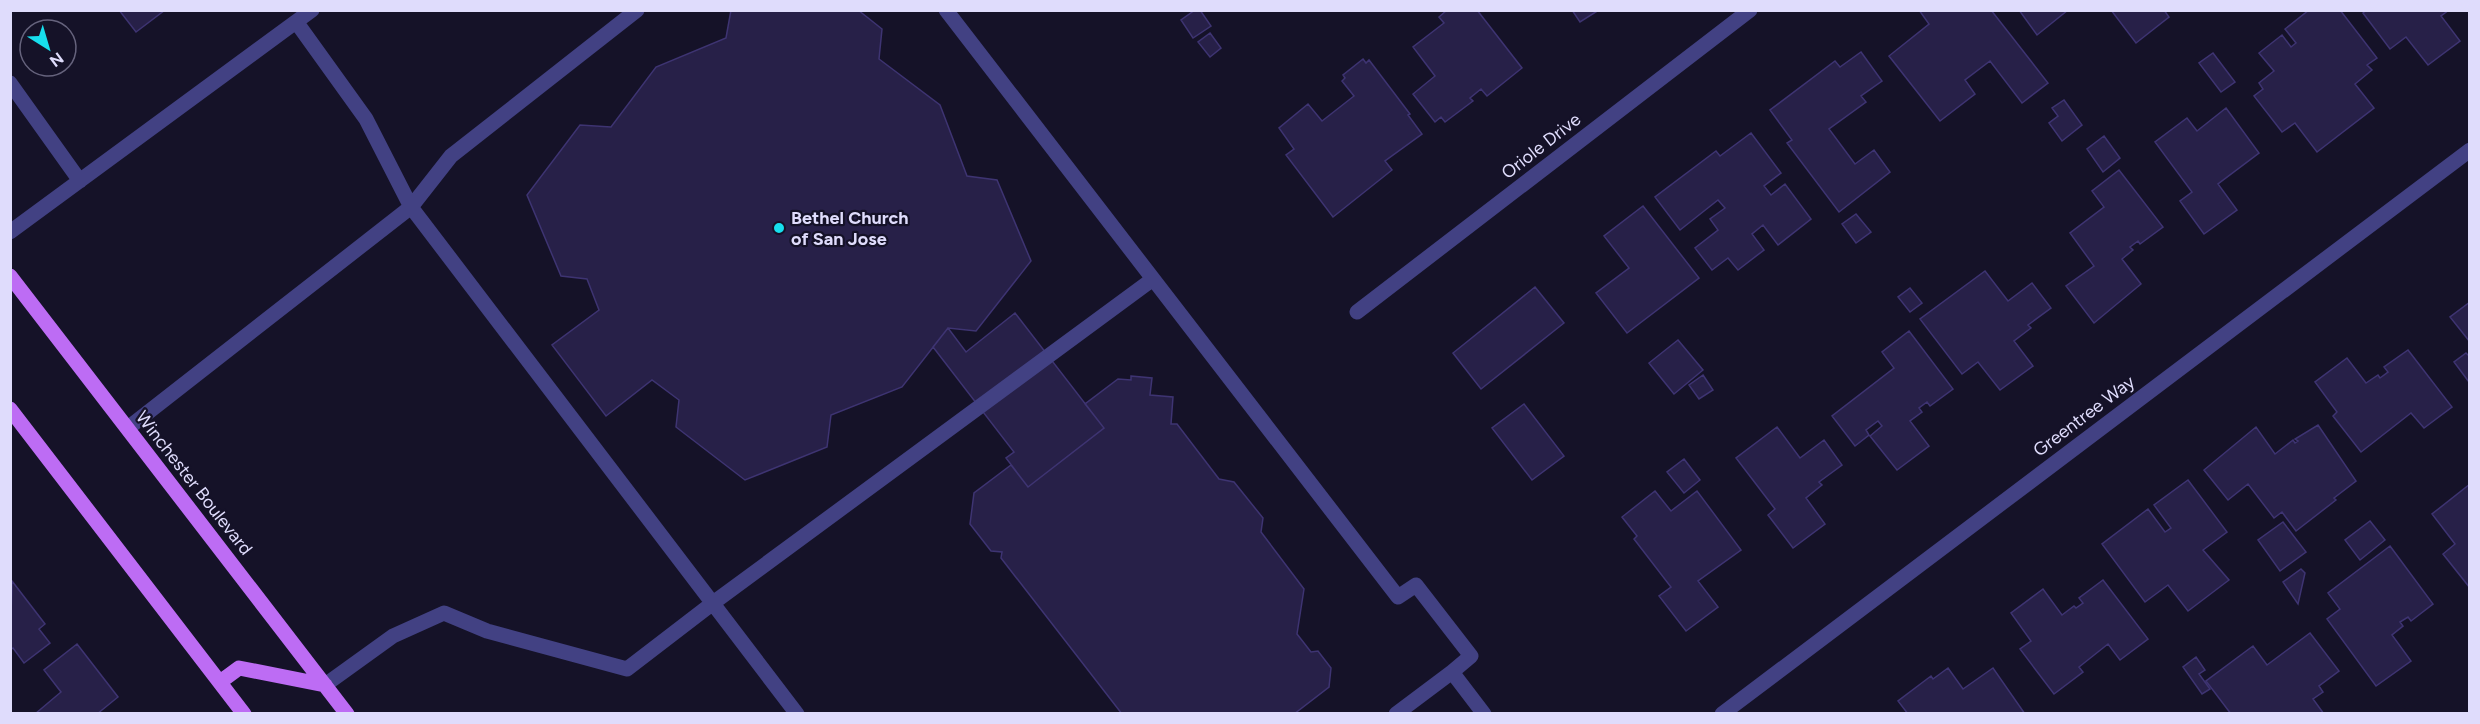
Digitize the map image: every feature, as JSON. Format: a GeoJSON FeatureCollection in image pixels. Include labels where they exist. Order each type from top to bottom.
{"type":"FeatureCollection","features":[{"type":"Feature","properties":{"kind":"main road","name":"Winchester Boulevard"},"geometry":{"type":"LineString","coordinates":[[10,276],[347,714]]}},
{"type":"Feature","properties":{"kind":"main road"},"geometry":{"type":"LineString","coordinates":[[10,409],[244,714]]}},
{"type":"Feature","properties":{"kind":"main road"},"geometry":{"type":"LineString","coordinates":[[220,682],[239,668],[325,685]]}},
{"type":"Feature","properties":{"kind":"street"},"geometry":{"type":"LineString","coordinates":[[10,232],[312,10]]}},
{"type":"Feature","properties":{"kind":"street"},"geometry":{"type":"LineString","coordinates":[[128,428],[411,207],[451,156],[637,10]]}},
{"type":"Feature","properties":{"kind":"street"},"geometry":{"type":"LineString","coordinates":[[946,10],[1398,597],[1416,585],[1471,656],[1396,714]]}},
{"type":"Feature","properties":{"kind":"street","name":"Oriole Drive"},"geometry":{"type":"LineString","coordinates":[[1357,312],[1750,10]]}},
{"type":"Feature","properties":{"kind":"street"},"geometry":{"type":"LineString","coordinates":[[297,23],[366,119],[411,207],[797,714]]}},
{"type":"Feature","properties":{"kind":"street"},"geometry":{"type":"LineString","coordinates":[[10,83],[80,181]]}},
{"type":"Feature","properties":{"kind":"street","name":"Greentree Way"},"geometry":{"type":"LineString","coordinates":[[1722,714],[2469,150]]}},
{"type":"Feature","properties":{"kind":"street"},"geometry":{"type":"LineString","coordinates":[[325,685],[393,636],[444,613],[487,631],[627,669],[1153,279]]}},
{"type":"Feature","properties":{"kind":"street"},"geometry":{"type":"LineString","coordinates":[[1452,672],[1484,714]]}},
{"type":"Feature","properties":{"kind":"building"},"geometry":{"type":"Polygon","coordinates":[[[119,10],[165,10],[136,32],[119,10]]]}},
{"type":"Feature","properties":{"kind":"building","name":"Bethel Church of San Jose"},"geometry":{"type":"Polygon","coordinates":[[[731,10],[858,10],[882,29],[879,59],[940,105],[967,176],[997,180],[1031,261],[976,331],[948,328],[902,387],[831,415],[827,447],[745,480],[676,427],[679,400],[652,380],[606,416],[552,345],[599,310],[587,279],[561,276],[527,195],[580,125],[611,127],[656,67],[726,38],[731,10]]]}},
{"type":"Feature","properties":{"kind":"building"},"geometry":{"type":"Polygon","coordinates":[[[1195,10],[1200,10],[1211,26],[1193,38],[1181,20],[1195,10]]]}},
{"type":"Feature","properties":{"kind":"building"},"geometry":{"type":"Polygon","coordinates":[[[1447,10],[1477,10],[1522,68],[1487,96],[1481,89],[1470,98],[1473,101],[1445,122],[1441,117],[1435,122],[1413,94],[1435,76],[1413,47],[1444,23],[1439,17],[1447,10]]]}},
{"type":"Feature","properties":{"kind":"building"},"geometry":{"type":"Polygon","coordinates":[[[1572,10],[1599,10],[1580,22],[1572,10]]]}},
{"type":"Feature","properties":{"kind":"building"},"geometry":{"type":"Polygon","coordinates":[[[1919,10],[1991,10],[2048,83],[2022,103],[1990,61],[1965,80],[1975,94],[1940,121],[1889,56],[1929,24],[1919,10]]]}},
{"type":"Feature","properties":{"kind":"building"},"geometry":{"type":"Polygon","coordinates":[[[2019,10],[2068,10],[2037,35],[2019,10]]]}},
{"type":"Feature","properties":{"kind":"building"},"geometry":{"type":"Polygon","coordinates":[[[2111,10],[2164,10],[2169,17],[2136,43],[2111,10]]]}},
{"type":"Feature","properties":{"kind":"building"},"geometry":{"type":"Polygon","coordinates":[[[2309,10],[2340,10],[2377,58],[2367,65],[2372,70],[2355,84],[2374,108],[2317,152],[2295,123],[2282,132],[2254,96],[2263,89],[2259,83],[2274,71],[2259,53],[2282,35],[2291,47],[2296,43],[2285,29],[2309,10]]]}},
{"type":"Feature","properties":{"kind":"building"},"geometry":{"type":"Polygon","coordinates":[[[2366,10],[2449,10],[2441,16],[2460,41],[2428,65],[2406,37],[2390,49],[2363,13],[2366,10]]]}},
{"type":"Feature","properties":{"kind":"building"},"geometry":{"type":"Polygon","coordinates":[[[1210,33],[1221,48],[1210,57],[1198,42],[1210,33]]]}},
{"type":"Feature","properties":{"kind":"building"},"geometry":{"type":"Polygon","coordinates":[[[1861,52],[1882,81],[1861,96],[1866,102],[1829,129],[1855,164],[1874,150],[1890,172],[1839,212],[1787,143],[1792,140],[1770,110],[1835,61],[1840,67],[1861,52]]]}},
{"type":"Feature","properties":{"kind":"building"},"geometry":{"type":"Polygon","coordinates":[[[2213,53],[2235,82],[2221,92],[2199,63],[2213,53]]]}},
{"type":"Feature","properties":{"kind":"building"},"geometry":{"type":"Polygon","coordinates":[[[1363,59],[1366,63],[1369,60],[1410,114],[1408,115],[1422,134],[1385,161],[1392,170],[1333,217],[1286,155],[1294,149],[1279,128],[1308,104],[1322,121],[1354,96],[1342,81],[1345,78],[1343,75],[1363,59]]]}},
{"type":"Feature","properties":{"kind":"building"},"geometry":{"type":"Polygon","coordinates":[[[2064,100],[2082,125],[2062,141],[2049,123],[2058,116],[2052,108],[2064,100]]]}},
{"type":"Feature","properties":{"kind":"building"},"geometry":{"type":"Polygon","coordinates":[[[2226,108],[2259,153],[2218,184],[2237,210],[2204,234],[2180,201],[2192,192],[2155,142],[2187,118],[2197,131],[2226,108]]]}},
{"type":"Feature","properties":{"kind":"building"},"geometry":{"type":"Polygon","coordinates":[[[1751,133],[1781,173],[1764,186],[1771,195],[1785,184],[1811,219],[1778,245],[1763,225],[1752,234],[1764,250],[1738,270],[1728,258],[1712,270],[1695,248],[1718,230],[1710,219],[1725,208],[1718,200],[1680,230],[1655,197],[1716,151],[1720,156],[1751,133]]]}},
{"type":"Feature","properties":{"kind":"building"},"geometry":{"type":"Polygon","coordinates":[[[2104,136],[2120,158],[2103,172],[2087,149],[2104,136]]]}},
{"type":"Feature","properties":{"kind":"building"},"geometry":{"type":"Polygon","coordinates":[[[2119,170],[2163,227],[2140,244],[2138,241],[2130,247],[2133,250],[2122,259],[2141,284],[2094,323],[2066,286],[2094,266],[2070,233],[2104,207],[2092,191],[2119,170]]]}},
{"type":"Feature","properties":{"kind":"building"},"geometry":{"type":"Polygon","coordinates":[[[1643,206],[1699,278],[1627,333],[1596,293],[1629,268],[1604,236],[1643,206]]]}},
{"type":"Feature","properties":{"kind":"building"},"geometry":{"type":"Polygon","coordinates":[[[1856,214],[1871,232],[1856,243],[1842,224],[1856,214]]]}},
{"type":"Feature","properties":{"kind":"building"},"geometry":{"type":"Polygon","coordinates":[[[1985,271],[2008,301],[2032,283],[2051,308],[2028,325],[2031,328],[2014,341],[2033,366],[2000,390],[1978,362],[1962,374],[1920,319],[1985,271]]]}},
{"type":"Feature","properties":{"kind":"building"},"geometry":{"type":"Polygon","coordinates":[[[1535,287],[1564,323],[1481,389],[1453,353],[1535,287]]]}},
{"type":"Feature","properties":{"kind":"building"},"geometry":{"type":"Polygon","coordinates":[[[1910,288],[1922,303],[1910,312],[1898,297],[1910,288]]]}},
{"type":"Feature","properties":{"kind":"building"},"geometry":{"type":"Polygon","coordinates":[[[2470,302],[2470,342],[2450,317],[2470,302]]]}},
{"type":"Feature","properties":{"kind":"building"},"geometry":{"type":"Polygon","coordinates":[[[1015,313],[1104,428],[1028,487],[1006,458],[1014,452],[933,347],[948,328],[966,352],[1015,313]]]}},
{"type":"Feature","properties":{"kind":"building"},"geometry":{"type":"Polygon","coordinates":[[[1909,331],[1953,389],[1930,406],[1927,402],[1919,408],[1922,412],[1910,421],[1929,446],[1897,470],[1870,436],[1882,426],[1878,421],[1866,430],[1869,435],[1855,446],[1832,416],[1894,368],[1882,352],[1909,331]]]}},
{"type":"Feature","properties":{"kind":"building"},"geometry":{"type":"Polygon","coordinates":[[[1678,340],[1703,370],[1674,394],[1649,363],[1678,340]]]}},
{"type":"Feature","properties":{"kind":"building"},"geometry":{"type":"Polygon","coordinates":[[[2408,350],[2452,407],[2424,428],[2411,413],[2361,452],[2333,416],[2337,412],[2315,382],[2347,358],[2366,383],[2388,372],[2384,367],[2408,350]]]}},
{"type":"Feature","properties":{"kind":"building"},"geometry":{"type":"Polygon","coordinates":[[[2466,353],[2470,357],[2469,382],[2454,362],[2466,353]]]}},
{"type":"Feature","properties":{"kind":"building"},"geometry":{"type":"Polygon","coordinates":[[[1703,375],[1713,390],[1699,399],[1689,385],[1703,375]]]}},
{"type":"Feature","properties":{"kind":"building"},"geometry":{"type":"Polygon","coordinates":[[[1131,376],[1152,378],[1150,395],[1173,397],[1171,424],[1177,424],[1219,479],[1234,482],[1263,518],[1261,532],[1304,589],[1297,634],[1311,652],[1318,651],[1331,668],[1329,687],[1294,714],[1122,714],[1001,558],[1002,552],[991,551],[970,524],[974,493],[1011,465],[1028,487],[1104,428],[1085,404],[1118,379],[1131,380],[1131,376]]]}},
{"type":"Feature","properties":{"kind":"building"},"geometry":{"type":"Polygon","coordinates":[[[1524,404],[1564,456],[1532,480],[1492,428],[1524,404]]]}},
{"type":"Feature","properties":{"kind":"building"},"geometry":{"type":"Polygon","coordinates":[[[2318,425],[2356,481],[2296,531],[2282,512],[2274,518],[2248,484],[2228,500],[2204,470],[2256,427],[2275,454],[2293,440],[2295,443],[2298,441],[2295,439],[2318,425]]]}},
{"type":"Feature","properties":{"kind":"building"},"geometry":{"type":"Polygon","coordinates":[[[1777,427],[1800,458],[1824,440],[1842,465],[1819,482],[1822,485],[1806,498],[1825,524],[1793,548],[1768,515],[1775,509],[1736,458],[1777,427]]]}},
{"type":"Feature","properties":{"kind":"building"},"geometry":{"type":"Polygon","coordinates":[[[1684,459],[1700,480],[1684,493],[1667,472],[1684,459]]]}},
{"type":"Feature","properties":{"kind":"building"},"geometry":{"type":"Polygon","coordinates":[[[2188,480],[2227,532],[2203,550],[2229,580],[2188,611],[2168,585],[2145,602],[2102,544],[2148,509],[2165,532],[2171,528],[2154,505],[2188,480]]]}},
{"type":"Feature","properties":{"kind":"building"},"geometry":{"type":"Polygon","coordinates":[[[2470,484],[2470,588],[2443,554],[2455,544],[2432,514],[2470,484]]]}},
{"type":"Feature","properties":{"kind":"building"},"geometry":{"type":"Polygon","coordinates":[[[1655,491],[1671,511],[1697,491],[1741,550],[1698,581],[1718,607],[1686,631],[1659,596],[1671,587],[1634,539],[1637,536],[1622,517],[1655,491]]]}},
{"type":"Feature","properties":{"kind":"building"},"geometry":{"type":"Polygon","coordinates":[[[2370,521],[2385,540],[2360,560],[2345,540],[2370,521]]]}},
{"type":"Feature","properties":{"kind":"building"},"geometry":{"type":"Polygon","coordinates":[[[2283,522],[2306,552],[2280,571],[2258,540],[2283,522]]]}},
{"type":"Feature","properties":{"kind":"building"},"geometry":{"type":"Polygon","coordinates":[[[2390,546],[2433,604],[2411,621],[2408,617],[2400,622],[2403,626],[2392,635],[2411,661],[2376,686],[2327,619],[2340,609],[2328,593],[2390,546]]]}},
{"type":"Feature","properties":{"kind":"building"},"geometry":{"type":"Polygon","coordinates":[[[2301,569],[2305,573],[2298,604],[2283,582],[2301,569]]]}},
{"type":"Feature","properties":{"kind":"building"},"geometry":{"type":"Polygon","coordinates":[[[2103,580],[2148,639],[2120,660],[2108,644],[2079,667],[2083,672],[2054,694],[2020,649],[2031,641],[2011,613],[2043,589],[2062,615],[2074,606],[2076,608],[2083,603],[2079,598],[2103,580]]]}},
{"type":"Feature","properties":{"kind":"building"},"geometry":{"type":"Polygon","coordinates":[[[12,581],[45,624],[39,629],[50,643],[24,663],[13,648],[10,650],[12,581]]]}},
{"type":"Feature","properties":{"kind":"building"},"geometry":{"type":"Polygon","coordinates":[[[2310,633],[2339,671],[2319,686],[2323,692],[2313,699],[2324,714],[2231,714],[2206,681],[2253,646],[2267,665],[2310,633]]]}},
{"type":"Feature","properties":{"kind":"building"},"geometry":{"type":"Polygon","coordinates":[[[77,644],[118,697],[97,714],[35,714],[61,692],[44,670],[77,644]]]}},
{"type":"Feature","properties":{"kind":"building"},"geometry":{"type":"Polygon","coordinates":[[[2196,657],[2205,670],[2199,674],[2210,689],[2202,694],[2183,667],[2196,657]]]}},
{"type":"Feature","properties":{"kind":"building"},"geometry":{"type":"Polygon","coordinates":[[[1948,668],[1963,689],[1993,668],[2025,714],[1908,714],[1898,701],[1931,676],[1933,679],[1948,668]]]}},
{"type":"Feature","properties":{"kind":"place","name":"Bethel Church of San Jose"},"geometry":{"type":"Point","coordinates":[779,228]}}]}
